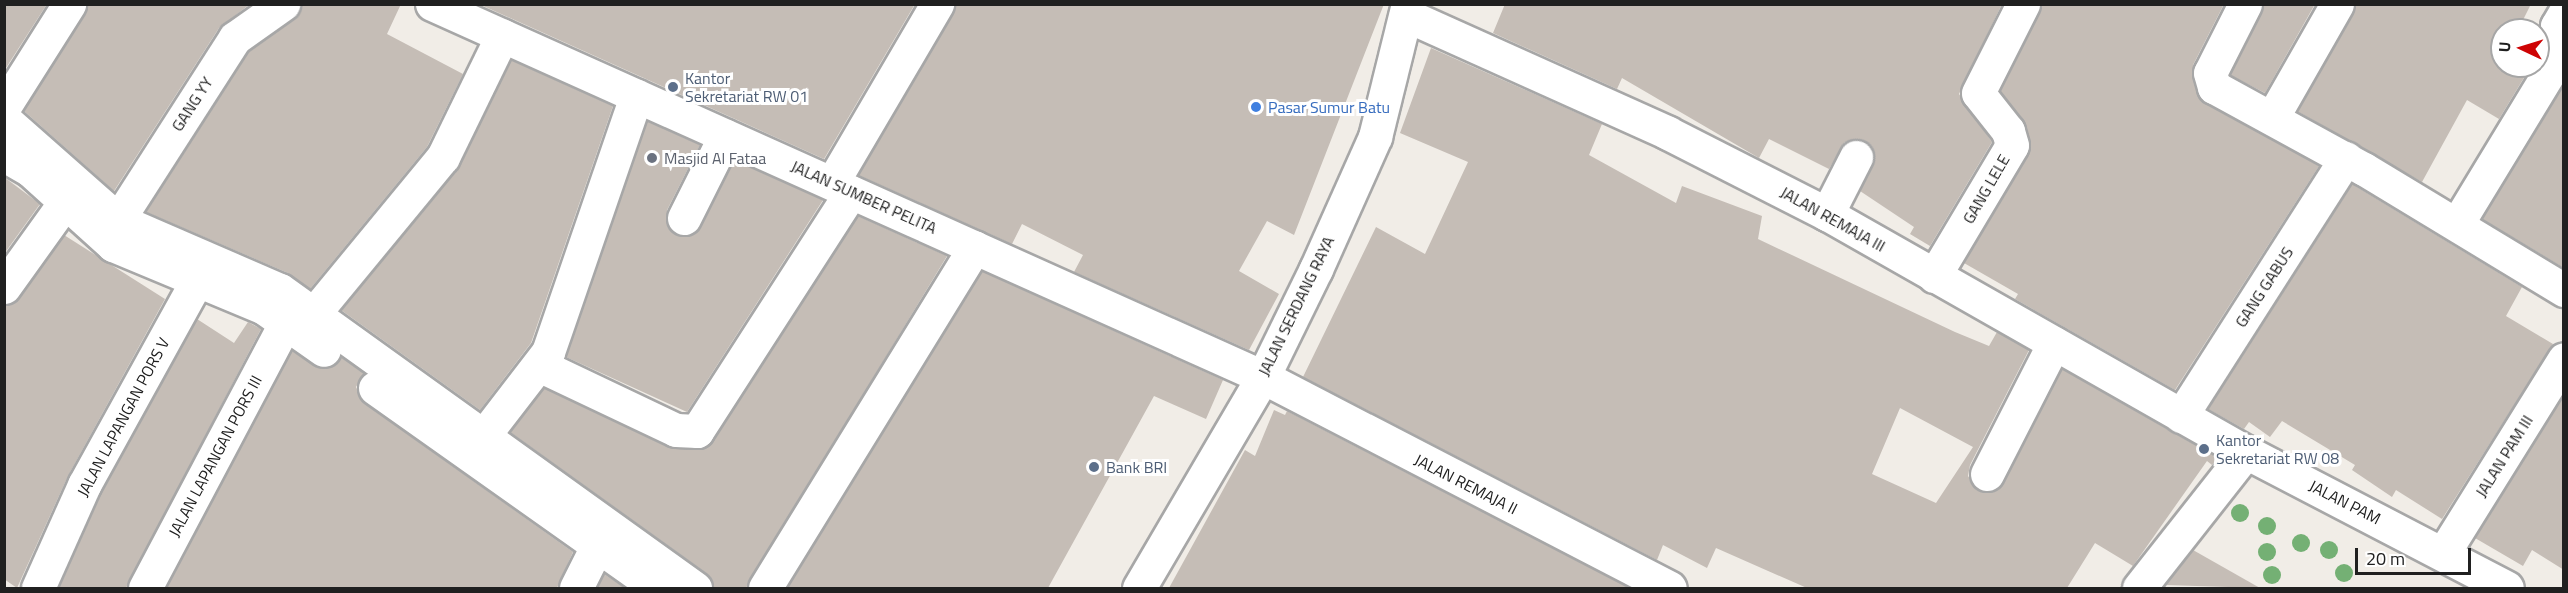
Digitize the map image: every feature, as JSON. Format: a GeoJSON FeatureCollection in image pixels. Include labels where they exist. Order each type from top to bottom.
{"type":"FeatureCollection","features":[{"type":"Feature","properties":{"kind":"street"},"geometry":{"type":"LineString","coordinates":[[4,107],[69,4]]}},
{"type":"Feature","properties":{"kind":"street","name":"GANG YY"},"geometry":{"type":"LineString","coordinates":[[118,220],[235,38],[283,4]]}},
{"type":"Feature","properties":{"kind":"street","name":"JALAN SUMBER PELITA"},"geometry":{"type":"LineString","coordinates":[[432,4],[1263,377]]}},
{"type":"Feature","properties":{"kind":"street"},"geometry":{"type":"LineString","coordinates":[[541,366],[676,430],[697,431],[842,187],[937,4]]}},
{"type":"Feature","properties":{"kind":"street","name":"GANG LELE"},"geometry":{"type":"LineString","coordinates":[[1934,276],[2012,145],[2008,132],[1983,105],[1978,93],[2023,4]]}},
{"type":"Feature","properties":{"kind":"street"},"geometry":{"type":"LineString","coordinates":[[2245,4],[2210,73],[2214,87],[2346,158],[2564,290]]}},
{"type":"Feature","properties":{"kind":"street"},"geometry":{"type":"LineString","coordinates":[[2272,118],[2337,4]]}},
{"type":"Feature","properties":{"kind":"street","name":"JALAN REMAJA III"},"geometry":{"type":"LineString","coordinates":[[1407,10],[1668,133],[1827,214],[2246,452]]}},
{"type":"Feature","properties":{"kind":"street","name":"JALAN SERDANG RAYA"},"geometry":{"type":"LineString","coordinates":[[1138,588],[1263,377],[1375,137],[1407,10]]}},
{"type":"Feature","properties":{"kind":"street"},"geometry":{"type":"LineString","coordinates":[[2457,224],[2559,56],[2557,26],[2564,14]]}},
{"type":"Feature","properties":{"kind":"street","name":"JALAN LAPANGAN PORS III"},"geometry":{"type":"LineString","coordinates":[[145,588],[298,320],[443,157],[502,36]]}},
{"type":"Feature","properties":{"kind":"street"},"geometry":{"type":"LineString","coordinates":[[481,439],[541,366],[636,96]]}},
{"type":"Feature","properties":{"kind":"street"},"geometry":{"type":"LineString","coordinates":[[4,119],[118,220],[265,282],[298,320],[596,548],[657,588]]}},
{"type":"Feature","properties":{"kind":"street"},"geometry":{"type":"LineString","coordinates":[[684,218],[725,135]]}},
{"type":"Feature","properties":{"kind":"street"},"geometry":{"type":"LineString","coordinates":[[4,155],[30,170],[113,245],[298,320],[481,439],[696,588]]}},
{"type":"Feature","properties":{"kind":"street"},"geometry":{"type":"LineString","coordinates":[[1827,214],[1856,158]]}},
{"type":"Feature","properties":{"kind":"street","name":"GANG GABUS"},"geometry":{"type":"LineString","coordinates":[[2181,416],[2346,158]]}},
{"type":"Feature","properties":{"kind":"street"},"geometry":{"type":"LineString","coordinates":[[4,287],[65,202]]}},
{"type":"Feature","properties":{"kind":"street"},"geometry":{"type":"LineString","coordinates":[[765,588],[975,247]]}},
{"type":"Feature","properties":{"kind":"street","name":"JALAN LAPANGAN PORS V"},"geometry":{"type":"LineString","coordinates":[[38,588],[84,485],[197,280]]}},
{"type":"Feature","properties":{"kind":"street"},"geometry":{"type":"LineString","coordinates":[[1987,474],[2054,344]]}},
{"type":"Feature","properties":{"kind":"street","name":"JALAN PAM III"},"geometry":{"type":"LineString","coordinates":[[2444,552],[2564,359]]}},
{"type":"Feature","properties":{"kind":"street","name":"JALAN REMAJA II"},"geometry":{"type":"LineString","coordinates":[[1263,377],[1670,588]]}},
{"type":"Feature","properties":{"kind":"street"},"geometry":{"type":"LineString","coordinates":[[2139,588],[2246,452]]}},
{"type":"Feature","properties":{"kind":"street","name":"JALAN PAM"},"geometry":{"type":"LineString","coordinates":[[2246,452],[2444,552],[2507,588]]}},
{"type":"Feature","properties":{"kind":"street"},"geometry":{"type":"LineString","coordinates":[[576,588],[596,548]]}},
{"type":"Feature","properties":{"kind":"building"},"geometry":{"type":"Polygon","coordinates":[[[4,4],[47,4],[4,71],[4,4]]]}},
{"type":"Feature","properties":{"kind":"building"},"geometry":{"type":"Polygon","coordinates":[[[88,4],[250,4],[219,28],[114,191],[24,111],[88,4]]]}},
{"type":"Feature","properties":{"kind":"building"},"geometry":{"type":"Polygon","coordinates":[[[301,4],[401,4],[387,34],[463,74],[427,147],[310,289],[288,273],[146,212],[249,51],[294,19],[301,4]]]}},
{"type":"Feature","properties":{"kind":"building"},"geometry":{"type":"Polygon","coordinates":[[[479,4],[915,4],[824,159],[479,4]]]}},
{"type":"Feature","properties":{"kind":"building"},"geometry":{"type":"Polygon","coordinates":[[[956,4],[1384,4],[1294,235],[1267,221],[1239,271],[1279,294],[1249,350],[1074,272],[1083,255],[1022,224],[1012,244],[858,175],[956,4]]]}},
{"type":"Feature","properties":{"kind":"building"},"geometry":{"type":"Polygon","coordinates":[[[1505,4],[2002,4],[1959,94],[1992,142],[1930,246],[1910,234],[1914,227],[1860,191],[1875,157],[1865,141],[1845,142],[1829,169],[1769,139],[1759,158],[1622,78],[1617,89],[1493,33],[1505,4]]]}},
{"type":"Feature","properties":{"kind":"building"},"geometry":{"type":"Polygon","coordinates":[[[2041,4],[2224,4],[2193,65],[2199,98],[2319,166],[2175,390],[2015,299],[2018,294],[1964,263],[2030,148],[2023,120],[2000,91],[2041,4]]]}},
{"type":"Feature","properties":{"kind":"building"},"geometry":{"type":"Polygon","coordinates":[[[2263,4],[2315,4],[2265,93],[2230,75],[2263,4]]]}},
{"type":"Feature","properties":{"kind":"building"},"geometry":{"type":"Polygon","coordinates":[[[2356,4],[2531,4],[2524,18],[2490,18],[2490,78],[2524,78],[2499,119],[2467,100],[2422,182],[2297,111],[2356,4]]]}},
{"type":"Feature","properties":{"kind":"building"},"geometry":{"type":"Polygon","coordinates":[[[1431,48],[1602,124],[1589,155],[1676,203],[1682,186],[1762,216],[1758,239],[1989,346],[1997,332],[2029,350],[1970,465],[1968,476],[1978,490],[1989,493],[2004,483],[2062,369],[2218,458],[2212,465],[2207,461],[2133,566],[2095,543],[2067,588],[1807,588],[1716,548],[1707,568],[1663,545],[1657,560],[1303,377],[1376,227],[1425,254],[1468,162],[1400,133],[1431,48]],[[1900,408],[1872,474],[1936,503],[1973,447],[1900,408]]]}},
{"type":"Feature","properties":{"kind":"building"},"geometry":{"type":"Polygon","coordinates":[[[511,60],[613,106],[531,343],[480,410],[341,310],[458,169],[511,60]]]}},
{"type":"Feature","properties":{"kind":"building"},"geometry":{"type":"Polygon","coordinates":[[[2564,85],[2564,268],[2482,219],[2564,85]]]}},
{"type":"Feature","properties":{"kind":"building"},"geometry":{"type":"Polygon","coordinates":[[[647,121],[700,145],[667,210],[668,228],[676,235],[694,234],[700,227],[734,160],[823,200],[687,412],[566,357],[647,121]]]}},
{"type":"Feature","properties":{"kind":"building"},"geometry":{"type":"Polygon","coordinates":[[[4,177],[40,204],[4,254],[4,177]]]}},
{"type":"Feature","properties":{"kind":"building"},"geometry":{"type":"Polygon","coordinates":[[[2352,184],[2522,287],[2506,316],[2553,344],[2442,519],[2396,490],[2392,497],[2352,470],[2355,465],[2282,421],[2270,437],[2249,422],[2244,429],[2208,409],[2352,184]]]}},
{"type":"Feature","properties":{"kind":"building"},"geometry":{"type":"Polygon","coordinates":[[[858,216],[947,256],[746,588],[714,588],[706,573],[510,432],[544,388],[668,447],[706,447],[858,216]]]}},
{"type":"Feature","properties":{"kind":"building"},"geometry":{"type":"Polygon","coordinates":[[[64,235],[165,299],[68,476],[17,588],[4,579],[4,305],[19,298],[64,235]]]}},
{"type":"Feature","properties":{"kind":"building"},"geometry":{"type":"Polygon","coordinates":[[[982,271],[1223,380],[1206,419],[1154,396],[1048,588],[787,588],[982,271]]]}},
{"type":"Feature","properties":{"kind":"building"},"geometry":{"type":"Polygon","coordinates":[[[197,319],[234,343],[248,322],[261,329],[126,588],[58,588],[101,493],[197,319]]]}},
{"type":"Feature","properties":{"kind":"building"},"geometry":{"type":"Polygon","coordinates":[[[292,351],[322,369],[341,357],[364,373],[356,387],[364,403],[573,552],[557,588],[166,588],[292,351]]]}},
{"type":"Feature","properties":{"kind":"building"},"geometry":{"type":"Polygon","coordinates":[[[2564,395],[2564,570],[2532,550],[2523,566],[2475,538],[2564,395]]]}},
{"type":"Feature","properties":{"kind":"building"},"geometry":{"type":"Polygon","coordinates":[[[1274,410],[1285,415],[1287,411],[1630,588],[1169,588],[1245,450],[1255,456],[1274,410]]]}},
{"type":"Feature","properties":{"kind":"building"},"geometry":{"type":"Polygon","coordinates":[[[2193,550],[2260,588],[2165,585],[2193,550]]]}},
{"type":"Feature","properties":{"kind":"building"},"geometry":{"type":"Polygon","coordinates":[[[604,574],[625,588],[597,588],[604,574]]]}},
{"type":"Feature","properties":{"kind":"place","name":"Kantor Sekretariat RW 01"},"geometry":{"type":"Point","coordinates":[673,87]}},
{"type":"Feature","properties":{"kind":"place","name":"Pasar Sumur Batu"},"geometry":{"type":"Point","coordinates":[1256,107]}},
{"type":"Feature","properties":{"kind":"place","name":"Masjid Al Fataa"},"geometry":{"type":"Point","coordinates":[652,158]}},
{"type":"Feature","properties":{"kind":"place","name":"Kantor Sekretariat RW 08"},"geometry":{"type":"Point","coordinates":[2204,449]}},
{"type":"Feature","properties":{"kind":"place","name":"Bank BRI"},"geometry":{"type":"Point","coordinates":[1094,467]}}]}
